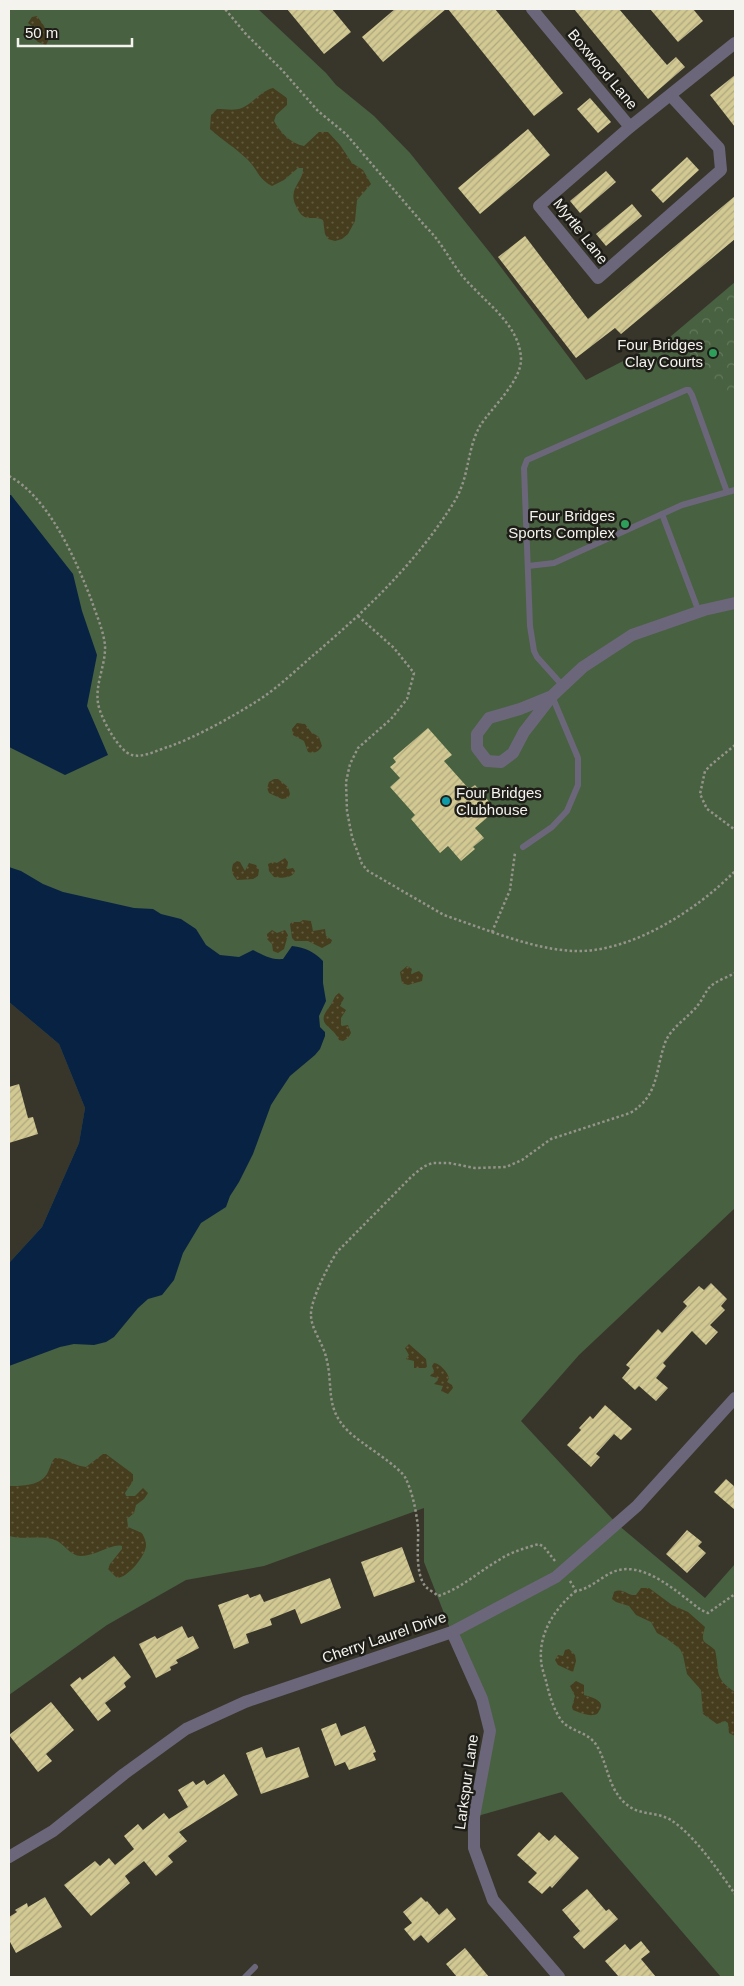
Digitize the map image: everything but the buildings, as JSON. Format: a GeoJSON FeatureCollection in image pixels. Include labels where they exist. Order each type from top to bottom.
{"type":"FeatureCollection","features":[{"type":"Feature","properties":{"kind":"street","name":"Boxwood Lane"},"geometry":{"type":"LineString","coordinates":[[532,9],[630,128]]}},
{"type":"Feature","properties":{"kind":"street","name":"Myrtle Lane"},"geometry":{"type":"LineString","coordinates":[[670,95],[719,148],[721,170],[598,278],[539,206],[630,128],[670,95],[735,43]]}},
{"type":"Feature","properties":{"kind":"street"},"geometry":{"type":"LineString","coordinates":[[552,696],[520,709],[489,718],[477,734],[476,748],[487,761],[501,762],[513,753],[524,732],[552,696],[583,667],[632,635],[700,612],[735,603]]}},
{"type":"Feature","properties":{"kind":"street","name":"Cherry Laurel Drive"},"geometry":{"type":"LineString","coordinates":[[9,1857],[53,1831],[124,1774],[186,1729],[245,1702],[452,1632],[556,1577],[637,1506],[735,1398]]}},
{"type":"Feature","properties":{"kind":"street","name":"Larkspur Lane"},"geometry":{"type":"LineString","coordinates":[[452,1632],[482,1699],[490,1731],[474,1817],[474,1848],[493,1900],[559,1977]]}},
{"type":"Feature","properties":{"kind":"lane"},"geometry":{"type":"LineString","coordinates":[[562,686],[540,662],[534,651],[530,626],[524,468],[527,460],[686,390],[692,395],[727,492]]}},
{"type":"Feature","properties":{"kind":"lane"},"geometry":{"type":"LineString","coordinates":[[528,566],[554,563],[682,505],[735,490]]}},
{"type":"Feature","properties":{"kind":"lane"},"geometry":{"type":"LineString","coordinates":[[662,514],[700,612]]}},
{"type":"Feature","properties":{"kind":"lane"},"geometry":{"type":"LineString","coordinates":[[523,847],[552,827],[567,811],[578,785],[578,758],[552,696]]}},
{"type":"Feature","properties":{"kind":"lane"},"geometry":{"type":"LineString","coordinates":[[244,1977],[255,1967]]}},
{"type":"Feature","properties":{"kind":"path"},"geometry":{"type":"LineString","coordinates":[[9,476],[20,483],[36,499],[72,552],[100,624],[105,646],[99,681],[98,702],[101,714],[120,747],[129,755],[142,756],[181,742],[256,702],[358,616],[404,570],[447,514],[461,488],[480,427],[512,385],[522,362],[519,342],[506,321],[460,274],[437,238],[352,141],[318,111],[225,9]]}},
{"type":"Feature","properties":{"kind":"path"},"geometry":{"type":"LineString","coordinates":[[358,616],[394,648],[414,673],[407,699],[391,719],[358,748],[350,764],[346,782],[347,811],[352,837],[362,864],[368,871],[444,915],[513,939],[573,951],[610,948],[671,920],[698,903],[735,871]]}},
{"type":"Feature","properties":{"kind":"path"},"geometry":{"type":"LineString","coordinates":[[735,745],[705,771],[700,794],[707,809],[735,830]]}},
{"type":"Feature","properties":{"kind":"path"},"geometry":{"type":"LineString","coordinates":[[492,932],[510,890],[516,851],[523,847]]}},
{"type":"Feature","properties":{"kind":"path"},"geometry":{"type":"LineString","coordinates":[[576,1591],[544,1547],[539,1544],[522,1548],[502,1558],[454,1590],[438,1596],[426,1586],[420,1573],[418,1528],[405,1477],[340,1423],[333,1409],[326,1357],[310,1315],[312,1305],[336,1252],[423,1167],[432,1163],[449,1163],[475,1168],[506,1167],[522,1160],[551,1138],[630,1113],[639,1108],[646,1101],[657,1078],[665,1044],[670,1033],[697,1007],[710,987],[735,973]]}},
{"type":"Feature","properties":{"kind":"path"},"geometry":{"type":"LineString","coordinates":[[735,1594],[708,1613],[648,1572],[634,1568],[620,1569],[604,1576],[583,1590],[576,1591],[559,1608],[543,1637],[541,1660],[548,1692],[562,1721],[583,1733],[597,1747],[612,1785],[626,1804],[642,1813],[669,1819],[679,1826],[712,1863],[735,1894]]}},
{"type":"Feature","properties":{"kind":"green space"},"geometry":{"type":"Polygon","coordinates":[[[9,9],[258,9],[326,73],[336,85],[374,116],[410,153],[491,254],[586,380],[670,337],[735,282],[735,1208],[579,1355],[521,1421],[617,1524],[705,1598],[735,1564],[735,1977],[721,1977],[562,1792],[474,1817],[490,1731],[424,1562],[424,1508],[264,1566],[186,1580],[107,1625],[9,1695],[9,1263],[42,1227],[79,1143],[85,1108],[59,1044],[9,1002],[9,9]]]}},
{"type":"Feature","properties":{"kind":"green space"},"geometry":{"type":"Polygon","coordinates":[[[734,288],[735,395],[729,401],[676,337],[734,288]]]}},
{"type":"Feature","properties":{"kind":"sand"},"geometry":{"type":"Polygon","coordinates":[[[37,16],[44,26],[49,39],[46,45],[35,39],[37,30],[28,23],[32,17],[37,16]]]}},
{"type":"Feature","properties":{"kind":"sand"},"geometry":{"type":"Polygon","coordinates":[[[273,88],[287,98],[287,105],[276,115],[274,121],[286,137],[304,146],[319,132],[328,132],[340,145],[352,163],[363,170],[371,184],[357,200],[355,221],[348,234],[342,239],[335,241],[328,239],[325,234],[323,220],[305,217],[298,209],[293,194],[303,173],[303,168],[298,168],[284,180],[272,186],[258,174],[243,156],[210,129],[211,115],[217,109],[233,110],[242,108],[273,88]]]}},
{"type":"Feature","properties":{"kind":"sand"},"geometry":{"type":"Polygon","coordinates":[[[297,723],[305,724],[311,732],[319,737],[322,746],[318,751],[314,753],[308,752],[304,741],[293,735],[292,729],[297,723]]]}},
{"type":"Feature","properties":{"kind":"sand"},"geometry":{"type":"Polygon","coordinates":[[[278,779],[288,787],[290,794],[288,798],[282,799],[269,793],[267,788],[269,782],[278,779]]]}},
{"type":"Feature","properties":{"kind":"sand"},"geometry":{"type":"Polygon","coordinates":[[[285,858],[288,862],[287,869],[293,868],[294,874],[280,878],[274,877],[269,871],[268,864],[277,863],[285,858]]]}},
{"type":"Feature","properties":{"kind":"sand"},"geometry":{"type":"Polygon","coordinates":[[[237,861],[240,862],[245,871],[249,863],[256,865],[259,870],[258,876],[253,879],[237,880],[232,871],[233,864],[237,861]]]}},
{"type":"Feature","properties":{"kind":"sand"},"geometry":{"type":"Polygon","coordinates":[[[303,920],[311,921],[313,931],[325,929],[326,936],[332,940],[331,943],[322,948],[308,941],[295,941],[292,938],[290,924],[303,920]]]}},
{"type":"Feature","properties":{"kind":"sand"},"geometry":{"type":"Polygon","coordinates":[[[272,930],[277,933],[285,930],[288,935],[284,949],[278,953],[273,951],[272,944],[267,939],[267,934],[272,930]]]}},
{"type":"Feature","properties":{"kind":"sand"},"geometry":{"type":"Polygon","coordinates":[[[407,966],[412,969],[411,974],[419,971],[423,975],[422,981],[408,985],[402,983],[400,972],[407,966]]]}},
{"type":"Feature","properties":{"kind":"sand"},"geometry":{"type":"Polygon","coordinates":[[[339,993],[344,998],[340,1006],[346,1010],[341,1018],[341,1025],[348,1025],[351,1033],[343,1041],[339,1040],[324,1021],[326,1013],[339,993]]]}},
{"type":"Feature","properties":{"kind":"sand"},"geometry":{"type":"Polygon","coordinates":[[[409,1344],[426,1359],[427,1367],[414,1368],[414,1361],[406,1359],[409,1355],[405,1348],[409,1344]]]}},
{"type":"Feature","properties":{"kind":"sand"},"geometry":{"type":"Polygon","coordinates":[[[434,1363],[441,1366],[449,1378],[447,1382],[453,1388],[448,1394],[441,1391],[443,1386],[434,1384],[438,1380],[437,1378],[430,1376],[434,1371],[432,1366],[434,1363]]]}},
{"type":"Feature","properties":{"kind":"sand"},"geometry":{"type":"Polygon","coordinates":[[[103,1454],[106,1454],[133,1474],[133,1481],[125,1493],[126,1496],[135,1496],[143,1488],[148,1493],[136,1505],[134,1513],[127,1519],[128,1527],[142,1533],[146,1542],[145,1550],[131,1570],[117,1578],[108,1569],[122,1549],[122,1546],[113,1546],[81,1556],[74,1554],[59,1542],[51,1539],[9,1536],[9,1486],[31,1484],[41,1480],[45,1477],[55,1458],[86,1467],[103,1454]]]}},
{"type":"Feature","properties":{"kind":"sand"},"geometry":{"type":"Polygon","coordinates":[[[641,1588],[649,1588],[672,1605],[688,1612],[705,1627],[703,1639],[715,1650],[720,1678],[735,1692],[735,1736],[729,1733],[728,1723],[725,1721],[717,1724],[703,1714],[701,1690],[687,1674],[680,1649],[657,1633],[651,1622],[636,1615],[629,1606],[612,1599],[614,1592],[620,1590],[636,1595],[641,1588]]]}},
{"type":"Feature","properties":{"kind":"sand"},"geometry":{"type":"Polygon","coordinates":[[[569,1649],[575,1655],[576,1661],[573,1672],[558,1665],[555,1660],[558,1655],[563,1656],[565,1650],[569,1649]]]}},
{"type":"Feature","properties":{"kind":"sand"},"geometry":{"type":"Polygon","coordinates":[[[576,1681],[584,1685],[584,1695],[600,1702],[601,1708],[599,1712],[594,1715],[588,1715],[573,1710],[575,1696],[570,1686],[576,1681]]]}},
{"type":"Feature","properties":{"kind":"water"},"geometry":{"type":"Polygon","coordinates":[[[9,495],[11,495],[73,574],[82,611],[97,655],[87,706],[108,755],[65,775],[9,747],[9,495]]]}},
{"type":"Feature","properties":{"kind":"water"},"geometry":{"type":"Polygon","coordinates":[[[9,867],[63,892],[134,908],[153,909],[161,914],[181,919],[196,929],[206,945],[220,955],[239,957],[253,950],[271,958],[283,959],[292,946],[309,950],[323,961],[323,983],[326,1001],[319,1016],[320,1027],[325,1032],[320,1049],[290,1076],[278,1094],[271,1105],[253,1154],[226,1207],[201,1223],[183,1253],[174,1280],[162,1295],[148,1299],[114,1337],[106,1342],[94,1345],[74,1344],[60,1347],[9,1366],[9,1263],[42,1227],[79,1143],[85,1108],[59,1044],[9,1002],[9,867]]]}},
{"type":"Feature","properties":{"kind":"place","name":"Four Bridges Clay Courts"},"geometry":{"type":"Point","coordinates":[713,353]}},
{"type":"Feature","properties":{"kind":"place","name":"Four Bridges Sports Complex"},"geometry":{"type":"Point","coordinates":[625,524]}},
{"type":"Feature","properties":{"kind":"place","name":"Four Bridges Clubhouse"},"geometry":{"type":"Point","coordinates":[446,801]}}]}
